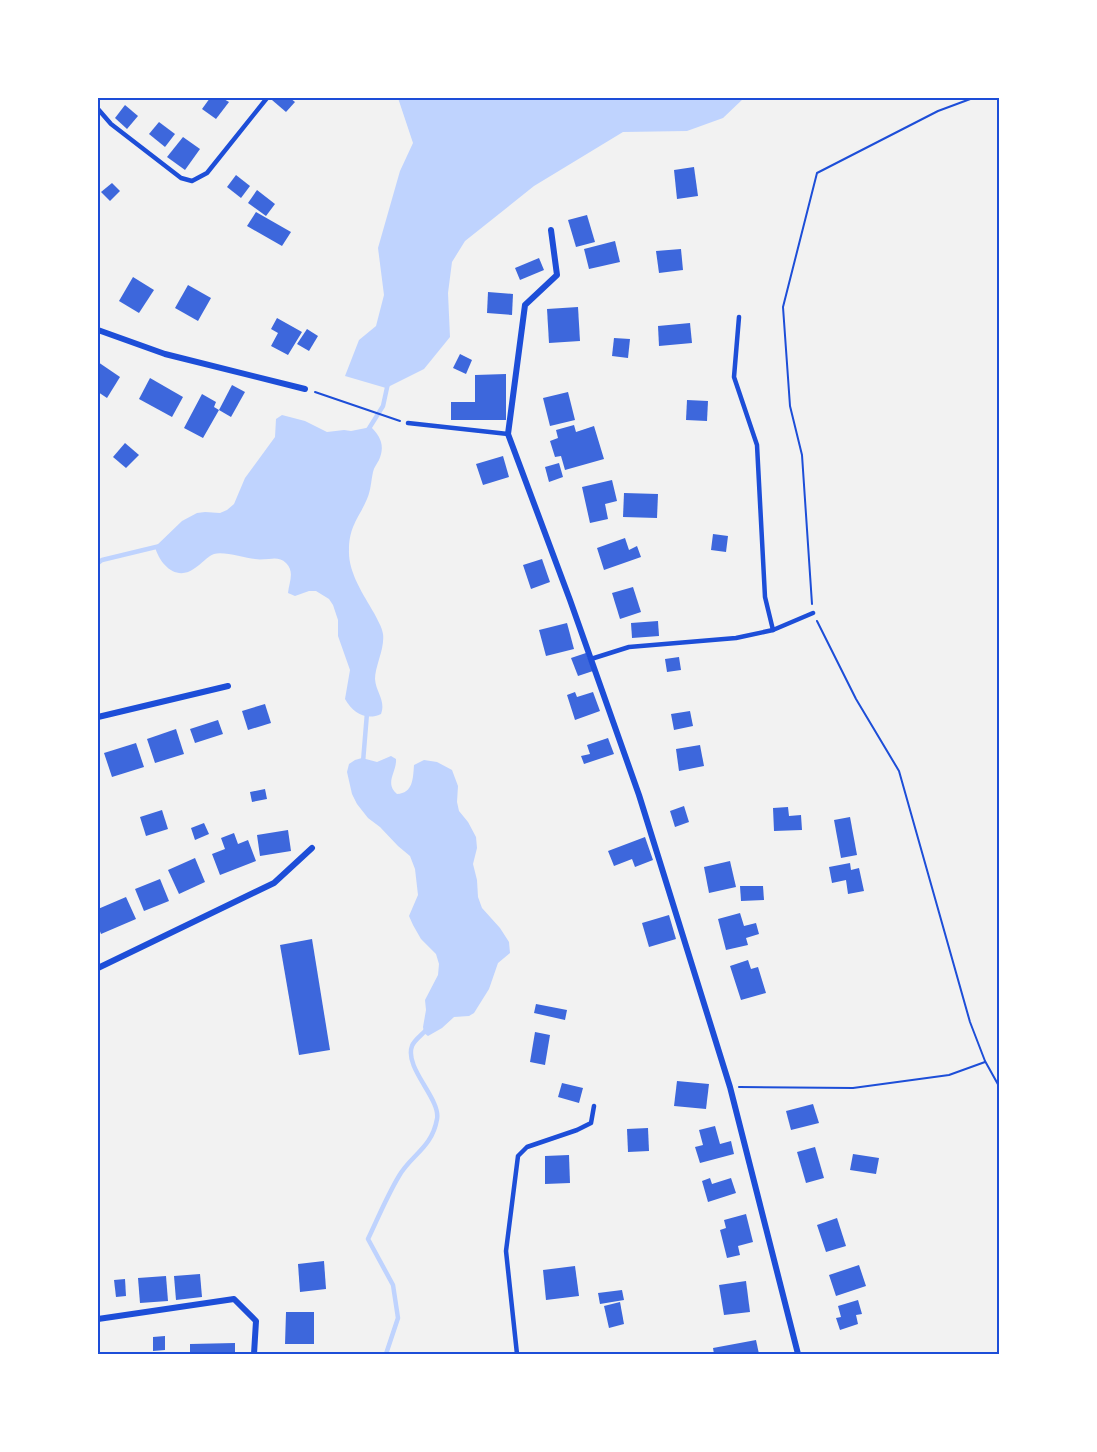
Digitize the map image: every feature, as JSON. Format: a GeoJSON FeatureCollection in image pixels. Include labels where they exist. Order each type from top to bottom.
{"type":"FeatureCollection","features":[{"type":"Feature","properties":{"kind":"street"},"geometry":{"type":"LineString","coordinates":[[551,230],[557,275],[525,305],[508,434],[639,795],[730,1087],[798,1354]]}},
{"type":"Feature","properties":{"kind":"street"},"geometry":{"type":"LineString","coordinates":[[98,330],[165,354],[305,389]]}},
{"type":"Feature","properties":{"kind":"street"},"geometry":{"type":"LineString","coordinates":[[98,717],[228,686]]}},
{"type":"Feature","properties":{"kind":"street"},"geometry":{"type":"LineString","coordinates":[[98,968],[274,883],[312,848]]}},
{"type":"Feature","properties":{"kind":"street"},"geometry":{"type":"LineString","coordinates":[[98,1319],[234,1299],[256,1322],[254,1354]]}},
{"type":"Feature","properties":{"kind":"lane"},"geometry":{"type":"LineString","coordinates":[[98,110],[111,124],[181,178],[192,181],[207,173],[267,98]]}},
{"type":"Feature","properties":{"kind":"lane"},"geometry":{"type":"LineString","coordinates":[[739,317],[734,377],[757,445],[765,597],[773,630]]}},
{"type":"Feature","properties":{"kind":"lane"},"geometry":{"type":"LineString","coordinates":[[408,423],[508,434]]}},
{"type":"Feature","properties":{"kind":"lane"},"geometry":{"type":"LineString","coordinates":[[591,659],[629,647],[736,638],[773,630],[813,613]]}},
{"type":"Feature","properties":{"kind":"lane"},"geometry":{"type":"LineString","coordinates":[[517,1354],[506,1251],[518,1156],[527,1147],[578,1130],[591,1123],[594,1106]]}},
{"type":"Feature","properties":{"kind":"path"},"geometry":{"type":"LineString","coordinates":[[973,98],[938,111],[817,173],[783,307],[790,406],[802,455],[813,613],[856,699],[899,771],[969,1022],[999,1088]]}},
{"type":"Feature","properties":{"kind":"path"},"geometry":{"type":"LineString","coordinates":[[305,389],[388,416]]}},
{"type":"Feature","properties":{"kind":"path"},"geometry":{"type":"LineString","coordinates":[[730,1087],[853,1088],[949,1075],[986,1061]]}},
{"type":"Feature","properties":{"kind":"water"},"geometry":{"type":"Polygon","coordinates":[[[398,98],[744,98],[723,118],[687,131],[623,132],[534,186],[465,241],[452,262],[448,293],[450,337],[424,369],[386,388],[345,376],[359,340],[376,326],[384,295],[378,248],[400,171],[413,143],[398,98]]]}},
{"type":"Feature","properties":{"kind":"water"},"geometry":{"type":"Polygon","coordinates":[[[282,415],[305,421],[327,432],[371,427],[381,442],[381,455],[373,470],[368,496],[349,542],[349,558],[354,575],[383,634],[383,645],[375,679],[382,700],[382,709],[381,714],[375,716],[365,716],[356,712],[345,699],[350,670],[338,636],[338,620],[333,605],[329,599],[316,591],[295,596],[288,593],[291,574],[289,566],[284,561],[218,553],[211,555],[188,572],[182,573],[170,570],[157,554],[155,547],[182,521],[197,513],[220,513],[234,504],[245,478],[275,437],[276,419],[282,415]]]}},
{"type":"Feature","properties":{"kind":"water"},"geometry":{"type":"Polygon","coordinates":[[[391,756],[396,759],[391,782],[397,794],[409,788],[414,765],[424,760],[437,762],[452,770],[458,786],[459,811],[476,837],[477,848],[473,864],[478,897],[482,908],[509,942],[510,953],[498,963],[489,989],[474,1013],[469,1016],[454,1017],[442,1028],[428,1036],[424,1033],[423,1027],[425,1000],[438,975],[439,964],[436,954],[421,939],[409,916],[418,895],[415,869],[410,856],[368,818],[357,804],[347,772],[349,764],[355,760],[362,758],[377,762],[391,756]]]}},
{"type":"Feature","properties":{"kind":"building"},"geometry":{"type":"Polygon","coordinates":[[[210,98],[222,98],[229,102],[216,119],[202,109],[210,98]]]}},
{"type":"Feature","properties":{"kind":"building"},"geometry":{"type":"Polygon","coordinates":[[[290,98],[295,102],[286,112],[272,100],[290,98]]]}},
{"type":"Feature","properties":{"kind":"building"},"geometry":{"type":"Polygon","coordinates":[[[125,105],[138,116],[127,129],[115,118],[125,105]]]}},
{"type":"Feature","properties":{"kind":"building"},"geometry":{"type":"Polygon","coordinates":[[[159,122],[175,134],[165,147],[149,134],[159,122]]]}},
{"type":"Feature","properties":{"kind":"building"},"geometry":{"type":"Polygon","coordinates":[[[183,137],[200,149],[185,170],[167,157],[183,137]]]}},
{"type":"Feature","properties":{"kind":"building"},"geometry":{"type":"Polygon","coordinates":[[[694,167],[698,196],[677,199],[674,170],[694,167]]]}},
{"type":"Feature","properties":{"kind":"building"},"geometry":{"type":"Polygon","coordinates":[[[236,175],[250,186],[241,198],[227,187],[236,175]]]}},
{"type":"Feature","properties":{"kind":"building"},"geometry":{"type":"Polygon","coordinates":[[[112,183],[120,191],[110,201],[101,192],[112,183]]]}},
{"type":"Feature","properties":{"kind":"building"},"geometry":{"type":"Polygon","coordinates":[[[257,190],[275,204],[266,216],[248,203],[257,190]]]}},
{"type":"Feature","properties":{"kind":"building"},"geometry":{"type":"Polygon","coordinates":[[[256,212],[291,232],[282,246],[247,226],[256,212]]]}},
{"type":"Feature","properties":{"kind":"building"},"geometry":{"type":"Polygon","coordinates":[[[587,215],[595,242],[576,247],[568,220],[587,215]]]}},
{"type":"Feature","properties":{"kind":"building"},"geometry":{"type":"Polygon","coordinates":[[[615,241],[620,262],[589,269],[584,249],[615,241]]]}},
{"type":"Feature","properties":{"kind":"building"},"geometry":{"type":"Polygon","coordinates":[[[681,249],[683,270],[659,273],[656,251],[681,249]]]}},
{"type":"Feature","properties":{"kind":"building"},"geometry":{"type":"Polygon","coordinates":[[[539,258],[544,270],[520,280],[515,268],[539,258]]]}},
{"type":"Feature","properties":{"kind":"building"},"geometry":{"type":"Polygon","coordinates":[[[133,277],[154,290],[139,313],[119,301],[133,277]]]}},
{"type":"Feature","properties":{"kind":"building"},"geometry":{"type":"Polygon","coordinates":[[[188,285],[211,298],[198,321],[175,308],[188,285]]]}},
{"type":"Feature","properties":{"kind":"building"},"geometry":{"type":"Polygon","coordinates":[[[488,292],[513,294],[512,315],[487,313],[488,292]]]}},
{"type":"Feature","properties":{"kind":"building"},"geometry":{"type":"Polygon","coordinates":[[[578,307],[580,341],[549,343],[547,309],[578,307]]]}},
{"type":"Feature","properties":{"kind":"building"},"geometry":{"type":"Polygon","coordinates":[[[277,318],[302,332],[288,355],[271,346],[278,333],[271,329],[277,318]]]}},
{"type":"Feature","properties":{"kind":"building"},"geometry":{"type":"Polygon","coordinates":[[[690,323],[692,343],[659,346],[658,326],[690,323]]]}},
{"type":"Feature","properties":{"kind":"building"},"geometry":{"type":"Polygon","coordinates":[[[307,329],[318,336],[309,351],[297,344],[307,329]]]}},
{"type":"Feature","properties":{"kind":"building"},"geometry":{"type":"Polygon","coordinates":[[[614,338],[630,339],[628,358],[612,356],[614,338]]]}},
{"type":"Feature","properties":{"kind":"building"},"geometry":{"type":"Polygon","coordinates":[[[460,354],[472,360],[466,374],[453,368],[460,354]]]}},
{"type":"Feature","properties":{"kind":"building"},"geometry":{"type":"Polygon","coordinates":[[[98,362],[120,377],[107,398],[98,392],[98,362]]]}},
{"type":"Feature","properties":{"kind":"building"},"geometry":{"type":"Polygon","coordinates":[[[506,374],[506,420],[451,420],[451,402],[475,402],[475,375],[506,374]]]}},
{"type":"Feature","properties":{"kind":"building"},"geometry":{"type":"Polygon","coordinates":[[[150,378],[183,397],[172,417],[139,399],[150,378]]]}},
{"type":"Feature","properties":{"kind":"building"},"geometry":{"type":"Polygon","coordinates":[[[232,385],[245,392],[231,417],[219,410],[232,385]]]}},
{"type":"Feature","properties":{"kind":"building"},"geometry":{"type":"Polygon","coordinates":[[[568,392],[575,420],[550,426],[543,398],[568,392]]]}},
{"type":"Feature","properties":{"kind":"building"},"geometry":{"type":"Polygon","coordinates":[[[202,394],[216,402],[214,407],[219,410],[203,438],[184,428],[202,394]]]}},
{"type":"Feature","properties":{"kind":"building"},"geometry":{"type":"Polygon","coordinates":[[[687,400],[708,401],[707,421],[686,420],[687,400]]]}},
{"type":"Feature","properties":{"kind":"building"},"geometry":{"type":"Polygon","coordinates":[[[574,425],[576,432],[594,426],[604,459],[565,470],[561,456],[555,457],[550,441],[558,438],[556,430],[574,425]]]}},
{"type":"Feature","properties":{"kind":"building"},"geometry":{"type":"Polygon","coordinates":[[[125,443],[139,455],[126,468],[113,457],[125,443]]]}},
{"type":"Feature","properties":{"kind":"building"},"geometry":{"type":"Polygon","coordinates":[[[503,456],[509,477],[483,485],[476,464],[503,456]]]}},
{"type":"Feature","properties":{"kind":"building"},"geometry":{"type":"Polygon","coordinates":[[[559,463],[563,477],[549,482],[545,467],[559,463]]]}},
{"type":"Feature","properties":{"kind":"building"},"geometry":{"type":"Polygon","coordinates":[[[612,480],[617,501],[605,504],[608,519],[590,523],[582,487],[612,480]]]}},
{"type":"Feature","properties":{"kind":"building"},"geometry":{"type":"Polygon","coordinates":[[[624,493],[658,494],[657,518],[623,517],[624,493]]]}},
{"type":"Feature","properties":{"kind":"building"},"geometry":{"type":"Polygon","coordinates":[[[713,534],[728,536],[726,552],[711,550],[713,534]]]}},
{"type":"Feature","properties":{"kind":"building"},"geometry":{"type":"Polygon","coordinates":[[[625,538],[629,550],[637,546],[641,557],[604,570],[597,548],[625,538]]]}},
{"type":"Feature","properties":{"kind":"building"},"geometry":{"type":"Polygon","coordinates":[[[542,559],[550,582],[531,589],[523,565],[542,559]]]}},
{"type":"Feature","properties":{"kind":"building"},"geometry":{"type":"Polygon","coordinates":[[[633,587],[641,612],[620,619],[612,593],[633,587]]]}},
{"type":"Feature","properties":{"kind":"building"},"geometry":{"type":"Polygon","coordinates":[[[658,621],[659,636],[632,638],[631,623],[658,621]]]}},
{"type":"Feature","properties":{"kind":"building"},"geometry":{"type":"Polygon","coordinates":[[[567,623],[574,649],[546,656],[539,630],[567,623]]]}},
{"type":"Feature","properties":{"kind":"building"},"geometry":{"type":"Polygon","coordinates":[[[586,653],[593,671],[578,676],[571,658],[586,653]]]}},
{"type":"Feature","properties":{"kind":"building"},"geometry":{"type":"Polygon","coordinates":[[[679,657],[681,670],[667,672],[665,659],[679,657]]]}},
{"type":"Feature","properties":{"kind":"building"},"geometry":{"type":"Polygon","coordinates":[[[575,692],[577,697],[593,692],[600,711],[575,720],[567,695],[575,692]]]}},
{"type":"Feature","properties":{"kind":"building"},"geometry":{"type":"Polygon","coordinates":[[[265,704],[271,723],[248,730],[242,711],[265,704]]]}},
{"type":"Feature","properties":{"kind":"building"},"geometry":{"type":"Polygon","coordinates":[[[690,711],[693,726],[674,730],[671,714],[690,711]]]}},
{"type":"Feature","properties":{"kind":"building"},"geometry":{"type":"Polygon","coordinates":[[[218,720],[223,734],[195,743],[190,729],[218,720]]]}},
{"type":"Feature","properties":{"kind":"building"},"geometry":{"type":"Polygon","coordinates":[[[176,729],[184,754],[155,763],[147,739],[176,729]]]}},
{"type":"Feature","properties":{"kind":"building"},"geometry":{"type":"Polygon","coordinates":[[[608,738],[614,754],[584,764],[581,756],[590,754],[587,745],[608,738]]]}},
{"type":"Feature","properties":{"kind":"building"},"geometry":{"type":"Polygon","coordinates":[[[136,743],[144,767],[112,777],[104,753],[136,743]]]}},
{"type":"Feature","properties":{"kind":"building"},"geometry":{"type":"Polygon","coordinates":[[[700,745],[704,766],[679,771],[676,749],[700,745]]]}},
{"type":"Feature","properties":{"kind":"building"},"geometry":{"type":"Polygon","coordinates":[[[265,789],[267,799],[252,802],[250,792],[265,789]]]}},
{"type":"Feature","properties":{"kind":"building"},"geometry":{"type":"Polygon","coordinates":[[[684,806],[689,822],[675,827],[670,811],[684,806]]]}},
{"type":"Feature","properties":{"kind":"building"},"geometry":{"type":"Polygon","coordinates":[[[788,807],[789,816],[801,815],[802,830],[774,831],[773,808],[788,807]]]}},
{"type":"Feature","properties":{"kind":"building"},"geometry":{"type":"Polygon","coordinates":[[[162,810],[168,829],[146,836],[140,817],[162,810]]]}},
{"type":"Feature","properties":{"kind":"building"},"geometry":{"type":"Polygon","coordinates":[[[850,817],[857,855],[841,858],[834,820],[850,817]]]}},
{"type":"Feature","properties":{"kind":"building"},"geometry":{"type":"Polygon","coordinates":[[[204,823],[209,834],[195,840],[191,828],[204,823]]]}},
{"type":"Feature","properties":{"kind":"building"},"geometry":{"type":"Polygon","coordinates":[[[288,830],[291,851],[260,856],[257,835],[288,830]]]}},
{"type":"Feature","properties":{"kind":"building"},"geometry":{"type":"Polygon","coordinates":[[[234,833],[238,844],[248,840],[256,861],[220,875],[212,854],[225,849],[221,838],[234,833]]]}},
{"type":"Feature","properties":{"kind":"building"},"geometry":{"type":"Polygon","coordinates":[[[645,837],[653,860],[635,867],[632,859],[614,866],[608,851],[645,837]]]}},
{"type":"Feature","properties":{"kind":"building"},"geometry":{"type":"Polygon","coordinates":[[[195,858],[205,882],[179,894],[168,870],[195,858]]]}},
{"type":"Feature","properties":{"kind":"building"},"geometry":{"type":"Polygon","coordinates":[[[730,861],[736,887],[709,893],[704,867],[730,861]]]}},
{"type":"Feature","properties":{"kind":"building"},"geometry":{"type":"Polygon","coordinates":[[[850,863],[851,870],[859,868],[864,891],[848,894],[846,880],[832,883],[829,867],[850,863]]]}},
{"type":"Feature","properties":{"kind":"building"},"geometry":{"type":"Polygon","coordinates":[[[160,879],[169,901],[144,911],[135,889],[160,879]]]}},
{"type":"Feature","properties":{"kind":"building"},"geometry":{"type":"Polygon","coordinates":[[[740,886],[763,886],[764,900],[741,901],[740,886]]]}},
{"type":"Feature","properties":{"kind":"building"},"geometry":{"type":"Polygon","coordinates":[[[126,897],[136,919],[101,934],[98,926],[98,909],[126,897]]]}},
{"type":"Feature","properties":{"kind":"building"},"geometry":{"type":"Polygon","coordinates":[[[740,913],[744,926],[756,923],[759,934],[746,938],[748,945],[726,950],[718,919],[740,913]]]}},
{"type":"Feature","properties":{"kind":"building"},"geometry":{"type":"Polygon","coordinates":[[[669,915],[676,939],[649,947],[642,923],[669,915]]]}},
{"type":"Feature","properties":{"kind":"building"},"geometry":{"type":"Polygon","coordinates":[[[312,939],[330,1050],[299,1055],[280,945],[312,939]]]}},
{"type":"Feature","properties":{"kind":"building"},"geometry":{"type":"Polygon","coordinates":[[[748,960],[751,969],[758,967],[766,993],[741,1000],[730,966],[748,960]]]}},
{"type":"Feature","properties":{"kind":"building"},"geometry":{"type":"Polygon","coordinates":[[[536,1004],[567,1010],[565,1020],[534,1013],[536,1004]]]}},
{"type":"Feature","properties":{"kind":"building"},"geometry":{"type":"Polygon","coordinates":[[[535,1032],[550,1035],[545,1065],[530,1062],[535,1032]]]}},
{"type":"Feature","properties":{"kind":"building"},"geometry":{"type":"Polygon","coordinates":[[[677,1081],[709,1084],[706,1109],[674,1106],[677,1081]]]}},
{"type":"Feature","properties":{"kind":"building"},"geometry":{"type":"Polygon","coordinates":[[[562,1083],[583,1088],[579,1103],[558,1097],[562,1083]]]}},
{"type":"Feature","properties":{"kind":"building"},"geometry":{"type":"Polygon","coordinates":[[[813,1104],[819,1123],[791,1130],[786,1111],[813,1104]]]}},
{"type":"Feature","properties":{"kind":"building"},"geometry":{"type":"Polygon","coordinates":[[[715,1126],[720,1144],[731,1141],[734,1154],[700,1163],[695,1147],[703,1145],[699,1130],[715,1126]]]}},
{"type":"Feature","properties":{"kind":"building"},"geometry":{"type":"Polygon","coordinates":[[[648,1128],[649,1151],[628,1152],[627,1129],[648,1128]]]}},
{"type":"Feature","properties":{"kind":"building"},"geometry":{"type":"Polygon","coordinates":[[[815,1147],[824,1178],[806,1183],[797,1152],[815,1147]]]}},
{"type":"Feature","properties":{"kind":"building"},"geometry":{"type":"Polygon","coordinates":[[[853,1154],[879,1158],[876,1174],[850,1170],[853,1154]]]}},
{"type":"Feature","properties":{"kind":"building"},"geometry":{"type":"Polygon","coordinates":[[[569,1155],[570,1183],[545,1184],[545,1156],[569,1155]]]}},
{"type":"Feature","properties":{"kind":"building"},"geometry":{"type":"Polygon","coordinates":[[[710,1178],[712,1184],[731,1178],[736,1193],[708,1202],[702,1181],[710,1178]]]}},
{"type":"Feature","properties":{"kind":"building"},"geometry":{"type":"Polygon","coordinates":[[[746,1214],[753,1242],[738,1246],[740,1255],[727,1258],[720,1230],[726,1228],[724,1220],[746,1214]]]}},
{"type":"Feature","properties":{"kind":"building"},"geometry":{"type":"Polygon","coordinates":[[[837,1218],[846,1246],[826,1252],[817,1225],[837,1218]]]}},
{"type":"Feature","properties":{"kind":"building"},"geometry":{"type":"Polygon","coordinates":[[[324,1261],[326,1289],[300,1292],[298,1264],[324,1261]]]}},
{"type":"Feature","properties":{"kind":"building"},"geometry":{"type":"Polygon","coordinates":[[[859,1265],[866,1286],[836,1296],[829,1275],[859,1265]]]}},
{"type":"Feature","properties":{"kind":"building"},"geometry":{"type":"Polygon","coordinates":[[[575,1266],[579,1296],[546,1300],[543,1270],[575,1266]]]}},
{"type":"Feature","properties":{"kind":"building"},"geometry":{"type":"Polygon","coordinates":[[[200,1274],[202,1297],[176,1300],[174,1276],[200,1274]]]}},
{"type":"Feature","properties":{"kind":"building"},"geometry":{"type":"Polygon","coordinates":[[[166,1276],[168,1301],[140,1303],[138,1278],[166,1276]]]}},
{"type":"Feature","properties":{"kind":"building"},"geometry":{"type":"Polygon","coordinates":[[[125,1279],[126,1296],[116,1297],[114,1280],[125,1279]]]}},
{"type":"Feature","properties":{"kind":"building"},"geometry":{"type":"Polygon","coordinates":[[[746,1281],[750,1312],[724,1315],[719,1285],[746,1281]]]}},
{"type":"Feature","properties":{"kind":"building"},"geometry":{"type":"Polygon","coordinates":[[[622,1290],[624,1300],[600,1304],[598,1293],[622,1290]]]}},
{"type":"Feature","properties":{"kind":"building"},"geometry":{"type":"Polygon","coordinates":[[[858,1300],[862,1314],[856,1315],[858,1324],[840,1330],[836,1318],[841,1317],[838,1306],[858,1300]]]}},
{"type":"Feature","properties":{"kind":"building"},"geometry":{"type":"Polygon","coordinates":[[[620,1302],[624,1324],[609,1328],[604,1306],[620,1302]]]}},
{"type":"Feature","properties":{"kind":"building"},"geometry":{"type":"Polygon","coordinates":[[[286,1312],[314,1312],[314,1344],[285,1344],[286,1312]]]}},
{"type":"Feature","properties":{"kind":"building"},"geometry":{"type":"Polygon","coordinates":[[[165,1336],[165,1350],[153,1351],[153,1337],[165,1336]]]}},
{"type":"Feature","properties":{"kind":"building"},"geometry":{"type":"Polygon","coordinates":[[[756,1340],[759,1354],[714,1354],[713,1348],[756,1340]]]}},
{"type":"Feature","properties":{"kind":"building"},"geometry":{"type":"Polygon","coordinates":[[[235,1343],[235,1354],[190,1354],[190,1344],[235,1343]]]}},
{"type":"Feature","properties":{"kind":"waterway"},"geometry":{"type":"LineString","coordinates":[[368,430],[383,406],[388,383]]}},
{"type":"Feature","properties":{"kind":"waterway"},"geometry":{"type":"LineString","coordinates":[[98,563],[102,560],[160,546]]}},
{"type":"Feature","properties":{"kind":"waterway"},"geometry":{"type":"LineString","coordinates":[[363,762],[367,713]]}},
{"type":"Feature","properties":{"kind":"waterway"},"geometry":{"type":"LineString","coordinates":[[386,1354],[398,1318],[393,1285],[368,1239],[399,1176],[431,1137],[437,1119],[434,1102],[417,1073],[411,1055],[413,1044],[427,1029]]}}]}
